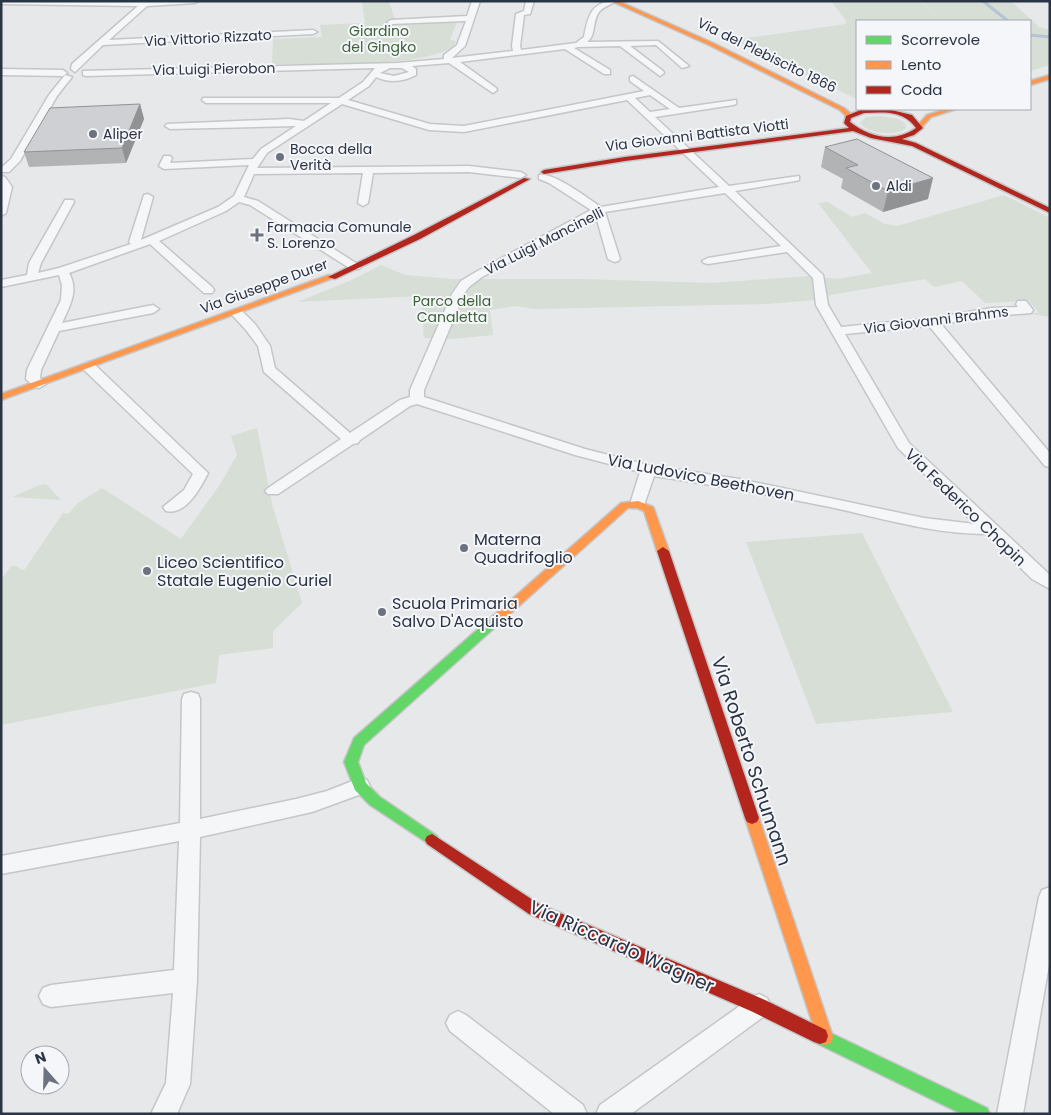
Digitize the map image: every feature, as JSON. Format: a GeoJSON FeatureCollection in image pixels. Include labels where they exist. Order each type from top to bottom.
{"type":"FeatureCollection","features":[{"type":"Feature","properties":{"kind":"street"},"geometry":{"type":"LineString","coordinates":[[1,2],[147,3],[195,1]]}},
{"type":"Feature","properties":{"kind":"street"},"geometry":{"type":"LineString","coordinates":[[459,61],[461,46],[476,1]]}},
{"type":"Feature","properties":{"kind":"street"},"geometry":{"type":"LineString","coordinates":[[518,53],[516,46],[520,14],[527,12],[530,1]]}},
{"type":"Feature","properties":{"kind":"street"},"geometry":{"type":"LineString","coordinates":[[578,45],[588,38],[592,16],[597,9],[613,1]]}},
{"type":"Feature","properties":{"kind":"street","name":"Via del Plebiscito 1866"},"geometry":{"type":"LineString","coordinates":[[613,1],[711,44],[842,108],[848,114],[848,117]]}},
{"type":"Feature","properties":{"kind":"street","name":"Via del Plebiscito 1866"},"geometry":{"type":"LineString","coordinates":[[626,1],[714,38],[856,106]]}},
{"type":"Feature","properties":{"kind":"street"},"geometry":{"type":"LineString","coordinates":[[1,213],[7,187],[2,175],[15,161],[65,75],[75,69],[75,66],[147,3]]}},
{"type":"Feature","properties":{"kind":"street"},"geometry":{"type":"LineString","coordinates":[[391,22],[471,18]]}},
{"type":"Feature","properties":{"kind":"street","name":"Via Vittorio Rizzato"},"geometry":{"type":"LineString","coordinates":[[102,43],[313,32]]}},
{"type":"Feature","properties":{"kind":"street"},"geometry":{"type":"LineString","coordinates":[[1,284],[62,271],[139,245],[222,209],[238,198],[252,167],[264,151],[366,84],[375,72],[383,67],[459,61],[578,45],[658,43],[685,66]]}},
{"type":"Feature","properties":{"kind":"street"},"geometry":{"type":"LineString","coordinates":[[624,45],[660,73]]}},
{"type":"Feature","properties":{"kind":"street"},"geometry":{"type":"LineString","coordinates":[[461,46],[447,57],[459,61],[493,90]]}},
{"type":"Feature","properties":{"kind":"street"},"geometry":{"type":"LineString","coordinates":[[567,47],[607,72]]}},
{"type":"Feature","properties":{"kind":"street"},"geometry":{"type":"LineString","coordinates":[[351,93],[395,78],[459,61]]}},
{"type":"Feature","properties":{"kind":"street"},"geometry":{"type":"LineString","coordinates":[[397,65],[412,69],[411,74]]}},
{"type":"Feature","properties":{"kind":"street","name":"Via Luigi Pierobon"},"geometry":{"type":"LineString","coordinates":[[86,73],[397,65]]}},
{"type":"Feature","properties":{"kind":"street","name":"Via Luigi Pierobon"},"geometry":{"type":"LineString","coordinates":[[343,66],[362,67],[384,78],[395,78]]}},
{"type":"Feature","properties":{"kind":"street"},"geometry":{"type":"LineString","coordinates":[[75,69],[84,70],[86,73]]}},
{"type":"Feature","properties":{"kind":"street"},"geometry":{"type":"LineString","coordinates":[[1031,77],[1050,71]]}},
{"type":"Feature","properties":{"kind":"street"},"geometry":{"type":"LineString","coordinates":[[1,72],[78,76],[86,73]]}},
{"type":"Feature","properties":{"kind":"street"},"geometry":{"type":"LineString","coordinates":[[1031,83],[1050,77]]}},
{"type":"Feature","properties":{"kind":"street"},"geometry":{"type":"LineString","coordinates":[[633,79],[678,111]]}},
{"type":"Feature","properties":{"kind":"street"},"geometry":{"type":"LineString","coordinates":[[206,100],[338,101],[429,127],[464,130],[652,92]]}},
{"type":"Feature","properties":{"kind":"street","name":"Via Federico Chopin"},"geometry":{"type":"LineString","coordinates":[[629,97],[819,277],[822,306],[903,446],[1038,575],[1050,583]]}},
{"type":"Feature","properties":{"kind":"street"},"geometry":{"type":"LineString","coordinates":[[650,115],[733,102]]}},
{"type":"Feature","properties":{"kind":"street"},"geometry":{"type":"LineString","coordinates":[[921,110],[912,112],[870,110],[848,117],[847,123],[853,129],[866,135],[914,144],[1050,212]]}},
{"type":"Feature","properties":{"kind":"street"},"geometry":{"type":"LineString","coordinates":[[886,138],[905,137],[917,132],[921,121],[950,110]]}},
{"type":"Feature","properties":{"kind":"street"},"geometry":{"type":"LineString","coordinates":[[891,112],[913,119],[920,127],[926,139],[934,145],[1050,202]]}},
{"type":"Feature","properties":{"kind":"street"},"geometry":{"type":"LineString","coordinates":[[170,126],[289,122],[306,124]]}},
{"type":"Feature","properties":{"kind":"street","name":"Via Giovanni Battista Viotti"},"geometry":{"type":"LineString","coordinates":[[167,158],[164,166],[482,169],[524,177],[523,172],[529,170],[544,175],[688,151],[853,129]]}},
{"type":"Feature","properties":{"kind":"street"},"geometry":{"type":"LineString","coordinates":[[363,203],[370,169]]}},
{"type":"Feature","properties":{"kind":"street"},"geometry":{"type":"LineString","coordinates":[[544,175],[599,210],[614,260]]}},
{"type":"Feature","properties":{"kind":"street","name":"Via Giuseppe Durer"},"geometry":{"type":"LineString","coordinates":[[1,397],[237,313],[355,267],[417,237],[524,177]]}},
{"type":"Feature","properties":{"kind":"street","name":"Via Luigi Mancinelli"},"geometry":{"type":"LineString","coordinates":[[458,294],[465,284],[478,275],[599,210],[795,178]]}},
{"type":"Feature","properties":{"kind":"street"},"geometry":{"type":"LineString","coordinates":[[139,245],[135,242],[148,197]]}},
{"type":"Feature","properties":{"kind":"street"},"geometry":{"type":"LineString","coordinates":[[238,198],[254,203],[355,267]]}},
{"type":"Feature","properties":{"kind":"street"},"geometry":{"type":"LineString","coordinates":[[34,278],[32,273],[35,263],[69,202]]}},
{"type":"Feature","properties":{"kind":"street"},"geometry":{"type":"LineString","coordinates":[[152,240],[208,290]]}},
{"type":"Feature","properties":{"kind":"street"},"geometry":{"type":"LineString","coordinates":[[708,261],[790,248]]}},
{"type":"Feature","properties":{"kind":"street"},"geometry":{"type":"LineString","coordinates":[[39,384],[33,379],[34,370],[67,300],[69,287],[66,276],[62,271]]}},
{"type":"Feature","properties":{"kind":"street"},"geometry":{"type":"LineString","coordinates":[[273,491],[353,440],[405,403],[417,399],[417,390],[458,294]]}},
{"type":"Feature","properties":{"kind":"street","name":"Via Giovanni Brahms"},"geometry":{"type":"LineString","coordinates":[[837,331],[932,322],[992,312],[1027,310],[1022,304]]}},
{"type":"Feature","properties":{"kind":"street"},"geometry":{"type":"LineString","coordinates":[[54,328],[153,309]]}},
{"type":"Feature","properties":{"kind":"street"},"geometry":{"type":"LineString","coordinates":[[237,313],[251,327],[264,346],[269,369],[345,436],[353,440]]}},
{"type":"Feature","properties":{"kind":"street"},"geometry":{"type":"LineString","coordinates":[[932,322],[1050,463]]}},
{"type":"Feature","properties":{"kind":"street"},"geometry":{"type":"LineString","coordinates":[[88,366],[201,473],[190,493],[171,508]]}},
{"type":"Feature","properties":{"kind":"street","name":"Via Ludovico Beethoven"},"geometry":{"type":"LineString","coordinates":[[417,399],[580,452],[648,470],[785,493],[924,523],[990,529]]}},
{"type":"Feature","properties":{"kind":"street"},"geometry":{"type":"LineString","coordinates":[[1,865],[190,830],[324,802],[360,786],[351,762],[359,742],[619,510],[625,505],[638,504],[648,470]]}},
{"type":"Feature","properties":{"kind":"street","name":"Via Roberto Schumann"},"geometry":{"type":"LineString","coordinates":[[638,504],[649,509],[654,522],[825,1036]]}},
{"type":"Feature","properties":{"kind":"street"},"geometry":{"type":"LineString","coordinates":[[164,1114],[178,1084],[186,980],[191,699]]}},
{"type":"Feature","properties":{"kind":"street","name":"Via Riccardo Wagner"},"geometry":{"type":"LineString","coordinates":[[360,786],[375,801],[534,909],[825,1036],[980,1114]]}},
{"type":"Feature","properties":{"kind":"street"},"geometry":{"type":"LineString","coordinates":[[1010,1114],[1021,1064],[1036,963],[1050,897]]}},
{"type":"Feature","properties":{"kind":"street"},"geometry":{"type":"LineString","coordinates":[[51,996],[186,980]]}},
{"type":"Feature","properties":{"kind":"street"},"geometry":{"type":"LineString","coordinates":[[609,1114],[759,1006]]}},
{"type":"Feature","properties":{"kind":"street"},"geometry":{"type":"LineString","coordinates":[[458,1023],[574,1114]]}},
{"type":"Feature","properties":{"kind":"green space","name":"Giardino del Gingko"},"geometry":{"type":"Polygon","coordinates":[[[360,1],[389,1],[397,26],[457,22],[450,40],[456,41],[446,50],[401,61],[341,64],[272,64],[273,39],[322,37],[320,25],[365,23],[362,2],[360,1]]]}},
{"type":"Feature","properties":{"kind":"green space"},"geometry":{"type":"Polygon","coordinates":[[[831,1],[920,1],[939,18],[921,1],[1011,1],[1039,27],[1050,30],[1050,65],[1031,71],[1031,20],[856,20],[856,99],[733,40],[846,24],[845,19],[831,1]]]}},
{"type":"Feature","properties":{"kind":"green space"},"geometry":{"type":"Polygon","coordinates":[[[882,116],[898,119],[905,123],[906,128],[895,133],[882,133],[869,130],[860,123],[866,117],[882,116]]]}},
{"type":"Feature","properties":{"kind":"green space","name":"Parco della Canaletta"},"geometry":{"type":"Polygon","coordinates":[[[1004,195],[1050,218],[1050,317],[1025,313],[1039,313],[1029,301],[985,303],[962,281],[934,287],[925,279],[830,295],[826,299],[768,304],[535,309],[515,306],[490,310],[493,335],[451,339],[424,338],[421,296],[297,302],[354,279],[381,265],[405,275],[453,279],[579,279],[711,283],[810,276],[838,279],[872,273],[818,203],[828,202],[852,217],[865,213],[885,224],[897,226],[1004,195]]]}},
{"type":"Feature","properties":{"kind":"green space","name":"Liceo Scientifico Statale Eugenio Curiel"},"geometry":{"type":"Polygon","coordinates":[[[257,428],[272,504],[302,603],[273,631],[273,648],[219,655],[216,683],[1,725],[1,580],[11,566],[16,566],[22,570],[25,569],[63,513],[68,514],[78,503],[102,488],[181,539],[221,483],[237,455],[231,436],[257,428]]]}},
{"type":"Feature","properties":{"kind":"green space"},"geometry":{"type":"Polygon","coordinates":[[[46,484],[61,500],[12,497],[40,485],[46,484]]]}},
{"type":"Feature","properties":{"kind":"green space"},"geometry":{"type":"Polygon","coordinates":[[[862,533],[953,712],[816,724],[746,542],[862,533]]]}},
{"type":"Feature","properties":{"kind":"building"},"geometry":{"type":"Polygon","coordinates":[[[140,104],[122,148],[24,152],[50,108],[140,104]]]}},
{"type":"Feature","properties":{"kind":"building"},"geometry":{"type":"Polygon","coordinates":[[[857,139],[933,178],[888,191],[846,168],[858,165],[825,147],[857,139]]]}},
{"type":"Feature","properties":{"kind":"waterway"},"geometry":{"type":"LineString","coordinates":[[983,1],[1007,20]]}},
{"type":"Feature","properties":{"kind":"waterway"},"geometry":{"type":"LineString","coordinates":[[1031,35],[1050,37]]}},
{"type":"Feature","properties":{"kind":"traffic: fast"},"geometry":{"type":"LineString","coordinates":[[432,840],[375,801],[360,786],[351,762],[359,742],[497,619]]}},
{"type":"Feature","properties":{"kind":"traffic: fast"},"geometry":{"type":"LineString","coordinates":[[820,1036],[981,1114]]}},
{"type":"Feature","properties":{"kind":"traffic: slow"},"geometry":{"type":"LineString","coordinates":[[613,1],[711,44],[842,109],[848,114],[848,117]]}},
{"type":"Feature","properties":{"kind":"traffic: slow"},"geometry":{"type":"LineString","coordinates":[[1031,83],[1050,77]]}},
{"type":"Feature","properties":{"kind":"traffic: slow"},"geometry":{"type":"LineString","coordinates":[[920,126],[929,116],[950,110]]}},
{"type":"Feature","properties":{"kind":"traffic: slow"},"geometry":{"type":"LineString","coordinates":[[1,397],[332,277]]}},
{"type":"Feature","properties":{"kind":"traffic: slow"},"geometry":{"type":"LineString","coordinates":[[497,619],[625,505],[638,504],[649,509],[663,551]]}},
{"type":"Feature","properties":{"kind":"traffic: slow"},"geometry":{"type":"LineString","coordinates":[[752,818],[825,1037]]}},
{"type":"Feature","properties":{"kind":"traffic: jam"},"geometry":{"type":"LineString","coordinates":[[863,111],[887,111],[902,114],[915,121],[920,128],[912,134],[893,139],[873,137],[847,123],[848,117],[863,111]]}},
{"type":"Feature","properties":{"kind":"traffic: jam"},"geometry":{"type":"LineString","coordinates":[[544,172],[625,159],[853,129]]}},
{"type":"Feature","properties":{"kind":"traffic: jam"},"geometry":{"type":"LineString","coordinates":[[886,138],[914,144],[1050,211]]}},
{"type":"Feature","properties":{"kind":"traffic: jam"},"geometry":{"type":"LineString","coordinates":[[332,277],[417,237],[526,179]]}},
{"type":"Feature","properties":{"kind":"traffic: jam"},"geometry":{"type":"LineString","coordinates":[[663,551],[752,818]]}},
{"type":"Feature","properties":{"kind":"traffic: jam"},"geometry":{"type":"LineString","coordinates":[[432,840],[534,909],[759,1006],[820,1036]]}},
{"type":"Feature","properties":{"kind":"place","name":"Aliper"},"geometry":{"type":"Point","coordinates":[93,134]}},
{"type":"Feature","properties":{"kind":"place","name":"Bocca della Verità"},"geometry":{"type":"Point","coordinates":[280,157]}},
{"type":"Feature","properties":{"kind":"place","name":"Aldi"},"geometry":{"type":"Point","coordinates":[876,186]}},
{"type":"Feature","properties":{"kind":"place","name":"Farmacia Comunale S. Lorenzo"},"geometry":{"type":"Point","coordinates":[257,235]}},
{"type":"Feature","properties":{"kind":"place","name":"Materna Quadrifoglio"},"geometry":{"type":"Point","coordinates":[464,548]}},
{"type":"Feature","properties":{"kind":"place","name":"Liceo Scientifico Statale Eugenio Curiel"},"geometry":{"type":"Point","coordinates":[147,571]}},
{"type":"Feature","properties":{"kind":"place","name":"Scuola Primaria Salvo D'Acquisto"},"geometry":{"type":"Point","coordinates":[382,612]}}]}
